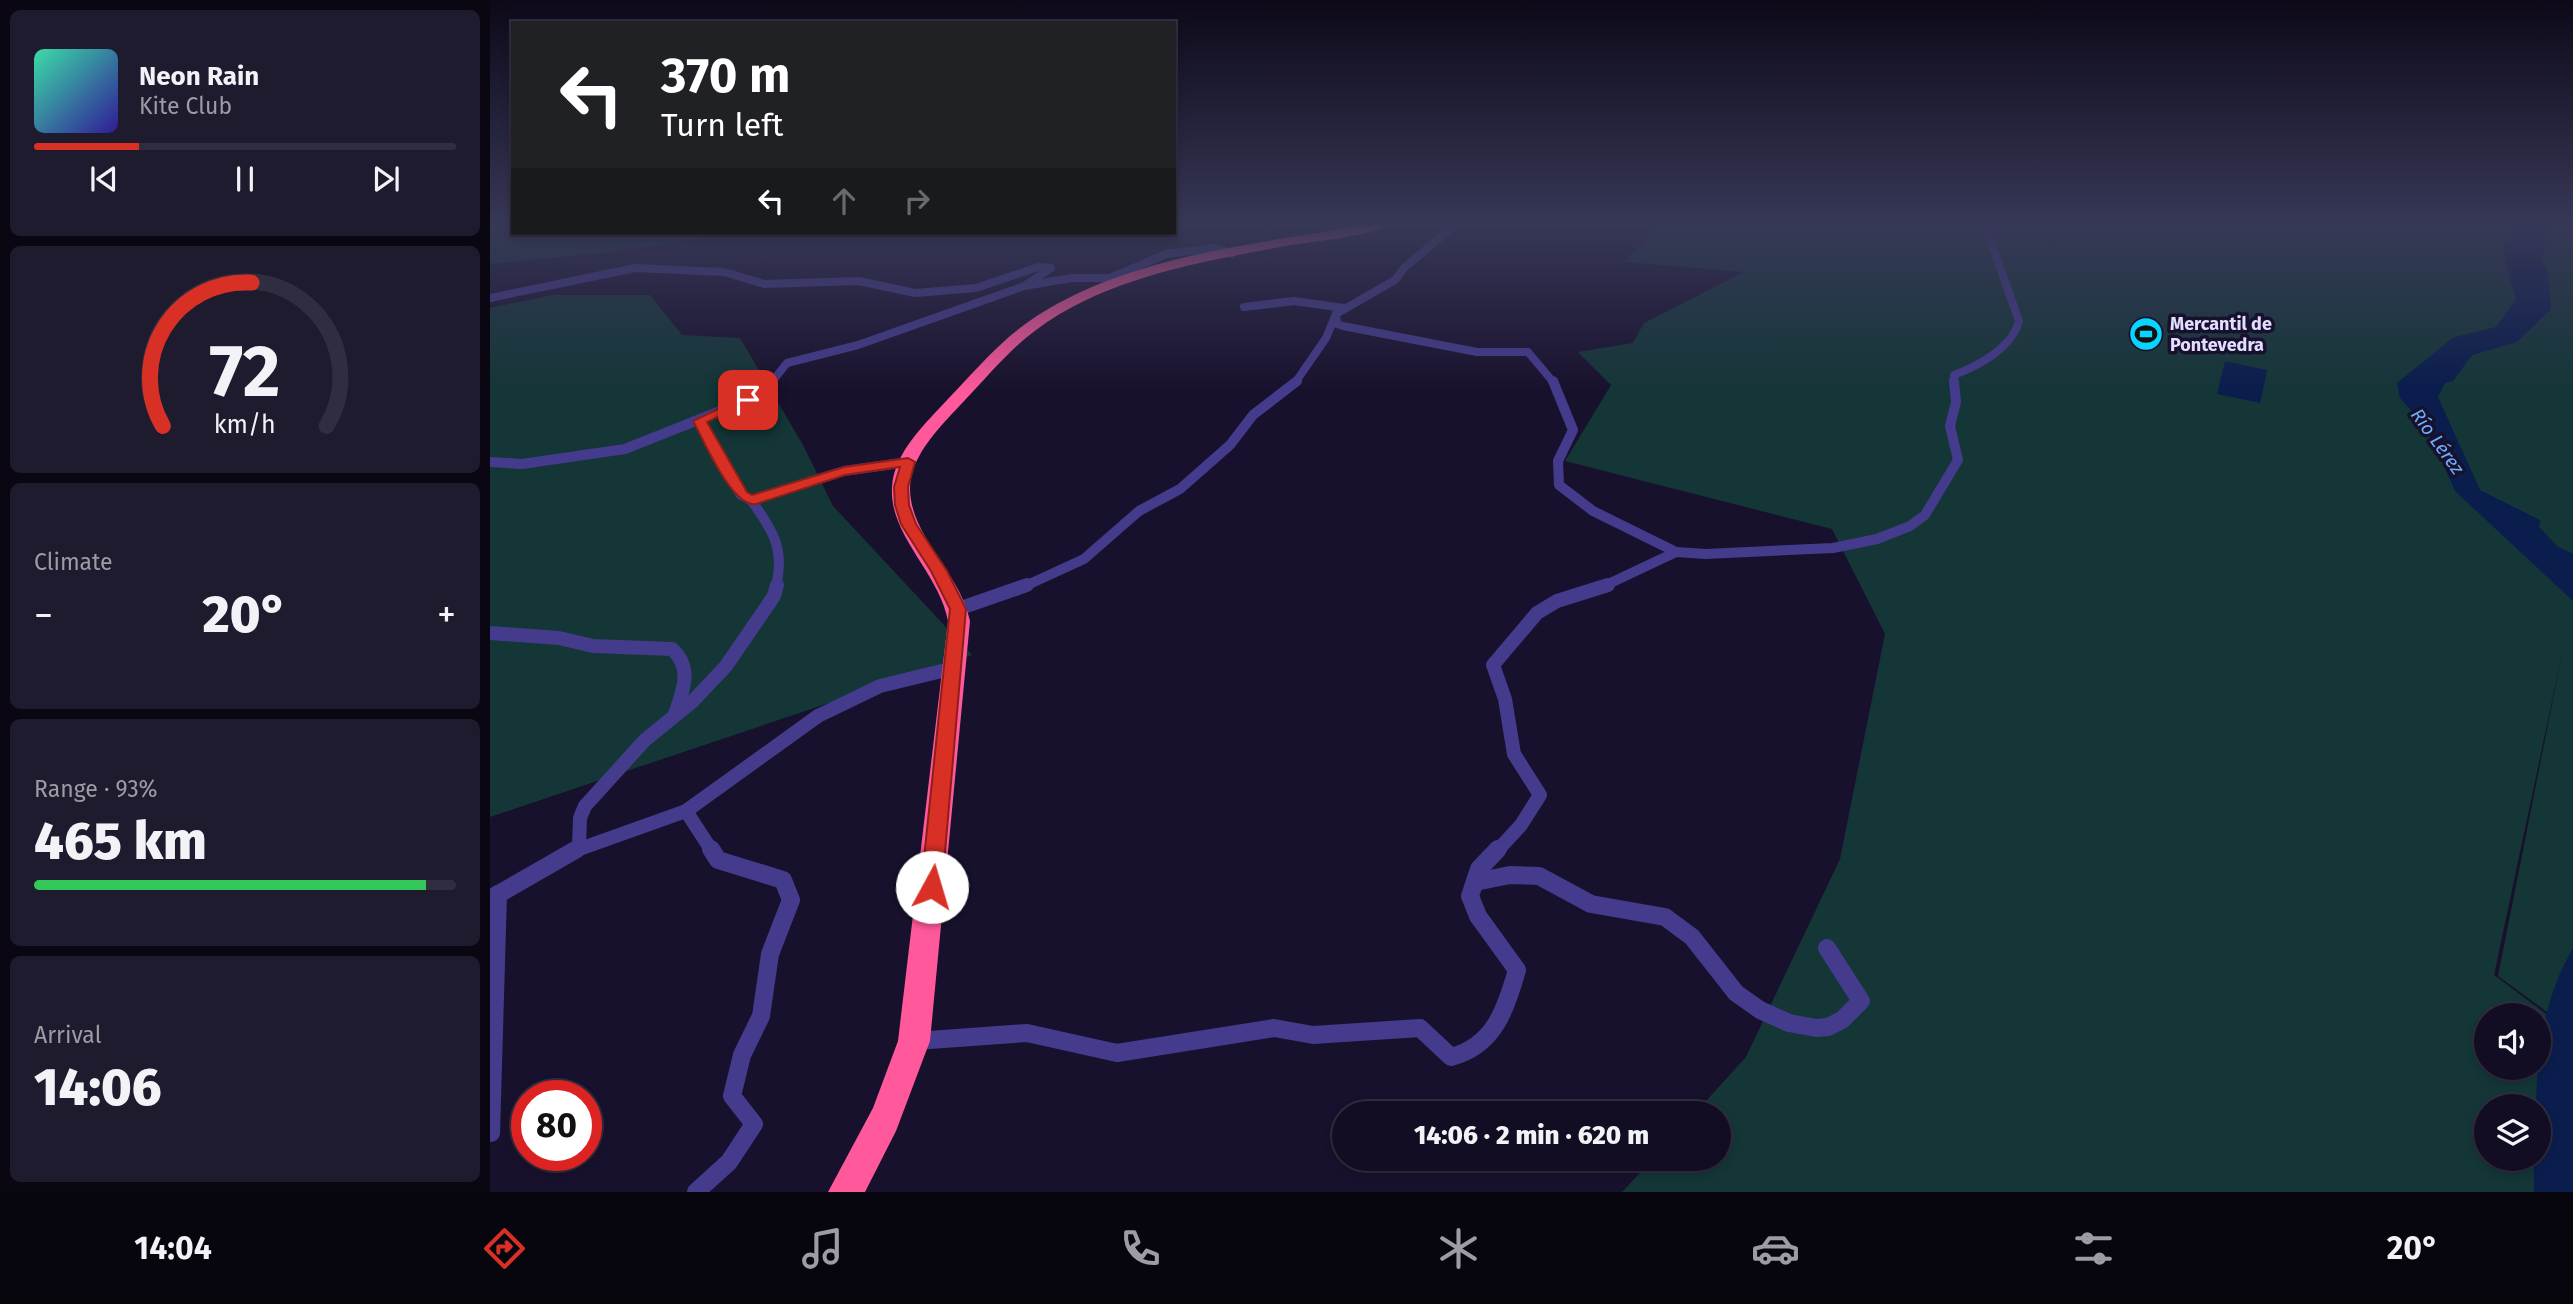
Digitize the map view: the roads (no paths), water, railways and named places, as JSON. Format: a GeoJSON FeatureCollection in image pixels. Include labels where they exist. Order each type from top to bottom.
{"type":"FeatureCollection","features":[{"type":"Feature","properties":{"kind":"highway"},"geometry":{"type":"LineString","coordinates":[[845,1192],[858,1172],[899,1087],[914,1041],[954,668],[958,609],[939,571],[908,524],[902,505],[901,487],[908,462],[948,408],[1002,352],[1032,326],[1082,297],[1126,281]]}},
{"type":"Feature","properties":{"kind":"street"},"geometry":{"type":"LineString","coordinates":[[490,298],[574,281]]}},
{"type":"Feature","properties":{"kind":"street"},"geometry":{"type":"LineString","coordinates":[[753,281],[764,284],[859,281],[915,293],[976,288],[998,281]]}},
{"type":"Feature","properties":{"kind":"street"},"geometry":{"type":"LineString","coordinates":[[1024,286],[1028,281]]}},
{"type":"Feature","properties":{"kind":"street"},"geometry":{"type":"LineString","coordinates":[[490,462],[522,464],[590,457],[625,449],[699,421],[758,393],[769,386],[787,363],[858,345],[1024,286],[1056,281]]}},
{"type":"Feature","properties":{"kind":"street"},"geometry":{"type":"LineString","coordinates":[[1082,297],[1106,281]]}},
{"type":"Feature","properties":{"kind":"street"},"geometry":{"type":"LineString","coordinates":[[958,609],[1011,592],[1084,559],[1106,543],[1139,511],[1180,489],[1204,471],[1253,415],[1300,379],[1340,311],[1394,281]]}},
{"type":"Feature","properties":{"kind":"street"},"geometry":{"type":"LineString","coordinates":[[1340,311],[1337,324],[1343,326],[1478,352],[1528,352],[1550,373],[1562,406],[1573,420],[1573,432],[1556,460],[1559,486],[1578,503],[1676,552],[1706,554],[1844,547],[1877,539],[1910,526],[1925,515],[1958,460],[1951,426],[1956,402],[1954,375],[1983,364],[2017,329],[2019,321],[2005,281]]}},
{"type":"Feature","properties":{"kind":"street"},"geometry":{"type":"LineString","coordinates":[[1244,307],[1294,301],[1340,311]]}},
{"type":"Feature","properties":{"kind":"street"},"geometry":{"type":"LineString","coordinates":[[579,848],[580,818],[585,806],[645,740],[726,666],[774,596],[781,567],[775,532],[751,500],[741,495],[699,421]]}},
{"type":"Feature","properties":{"kind":"street"},"geometry":{"type":"LineString","coordinates":[[751,500],[844,471],[908,462]]}},
{"type":"Feature","properties":{"kind":"street"},"geometry":{"type":"LineString","coordinates":[[914,1041],[1027,1033],[1116,1053],[1274,1028],[1314,1035],[1420,1028],[1451,1057],[1470,1054],[1503,1019],[1517,970],[1478,916],[1470,896],[1479,869],[1521,825],[1540,795],[1535,781],[1515,758],[1505,691],[1493,665],[1499,654],[1537,613],[1557,601],[1614,583],[1676,552]]}},
{"type":"Feature","properties":{"kind":"street"},"geometry":{"type":"LineString","coordinates":[[490,633],[559,638],[593,646],[672,649],[679,653],[685,666],[685,685],[675,715]]}},
{"type":"Feature","properties":{"kind":"street"},"geometry":{"type":"LineString","coordinates":[[491,1133],[494,896],[579,848],[686,811],[818,716],[880,685],[954,668]]}},
{"type":"Feature","properties":{"kind":"street"},"geometry":{"type":"LineString","coordinates":[[686,811],[718,860],[783,880],[790,900],[770,954],[761,1016],[742,1055],[732,1096],[754,1124],[729,1163],[696,1192]]}},
{"type":"Feature","properties":{"kind":"street"},"geometry":{"type":"LineString","coordinates":[[1475,882],[1510,874],[1536,875],[1580,901],[1653,912],[1678,923],[1705,952],[1729,987],[1759,1011],[1787,1023],[1826,1028],[1849,1016],[1861,1001],[1827,948]]}},
{"type":"Feature","properties":{"kind":"water","name":"Río Lérez"},"geometry":{"type":"Polygon","coordinates":[[[2511,281],[2549,281],[2551,309],[2517,342],[2472,355],[2453,381],[2445,383],[2438,397],[2480,490],[2540,520],[2539,527],[2557,546],[2573,554],[2573,601],[2455,491],[2428,430],[2400,398],[2397,383],[2454,337],[2496,327],[2516,299],[2511,281]]]}},
{"type":"Feature","properties":{"kind":"water"},"geometry":{"type":"Polygon","coordinates":[[[2225,361],[2267,370],[2260,403],[2217,394],[2225,361]]]}},
{"type":"Feature","properties":{"kind":"water"},"geometry":{"type":"Polygon","coordinates":[[[2573,948],[2573,1192],[2534,1192],[2534,1171],[2551,1171],[2551,1094],[2537,1094],[2537,1080],[2551,1080],[2550,1003],[2573,948]]]}},
{"type":"Feature","properties":{"kind":"place","name":"Mercantil de Pontevedra"},"geometry":{"type":"Point","coordinates":[2146,334]}}]}
